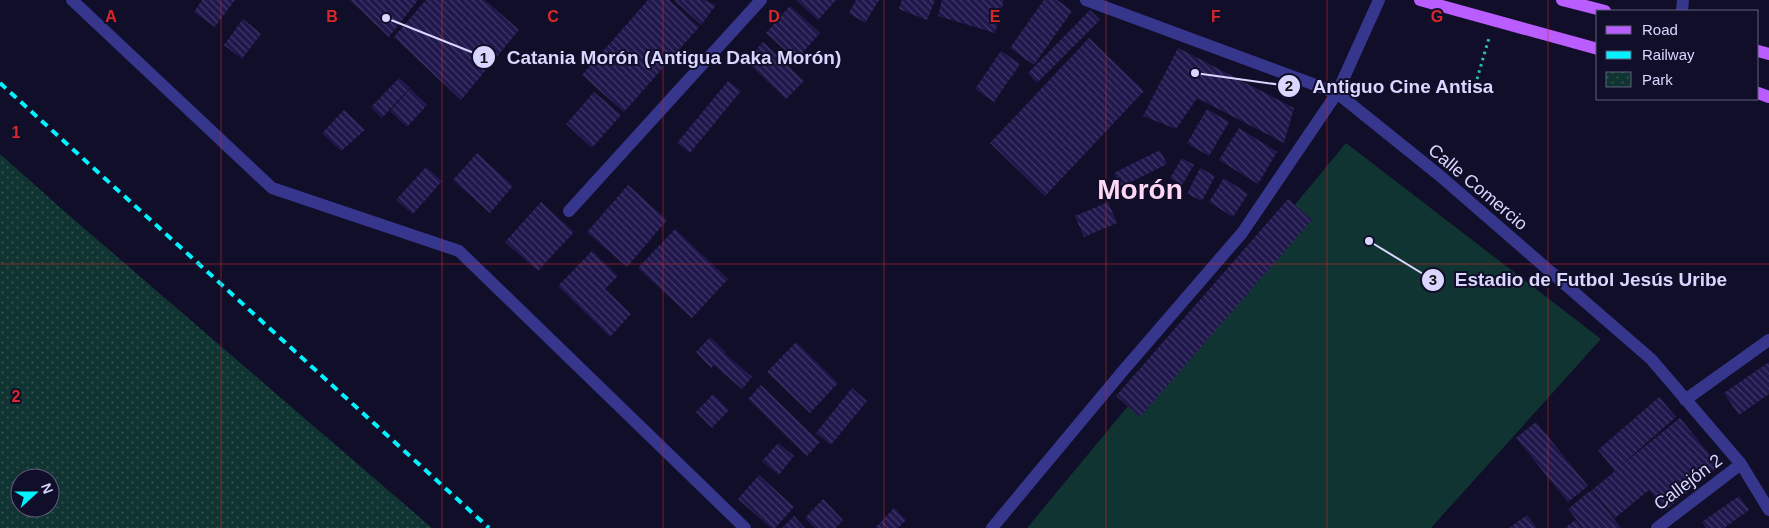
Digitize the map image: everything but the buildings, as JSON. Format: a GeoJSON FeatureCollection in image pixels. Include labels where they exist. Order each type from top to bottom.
{"type":"FeatureCollection","features":[{"type":"Feature","properties":{"kind":"main road"},"geometry":{"type":"LineString","coordinates":[[1420,0],[1596,48]]}},
{"type":"Feature","properties":{"kind":"main road"},"geometry":{"type":"LineString","coordinates":[[1562,0],[1601,10]]}},
{"type":"Feature","properties":{"kind":"street"},"geometry":{"type":"LineString","coordinates":[[72,0],[272,188],[459,252],[744,528]]}},
{"type":"Feature","properties":{"kind":"street"},"geometry":{"type":"LineString","coordinates":[[569,211],[761,0]]}},
{"type":"Feature","properties":{"kind":"street","name":"Calle Comercio"},"geometry":{"type":"LineString","coordinates":[[1086,0],[1337,93],[1439,175],[1651,359],[1741,464],[1769,510]]}},
{"type":"Feature","properties":{"kind":"street"},"geometry":{"type":"LineString","coordinates":[[992,528],[1122,372],[1242,233],[1337,93],[1379,0]]}},
{"type":"Feature","properties":{"kind":"street"},"geometry":{"type":"LineString","coordinates":[[1686,400],[1769,340]]}},
{"type":"Feature","properties":{"kind":"street","name":"Callejón 2"},"geometry":{"type":"LineString","coordinates":[[1657,528],[1741,464]]}},
{"type":"Feature","properties":{"kind":"green space"},"geometry":{"type":"Polygon","coordinates":[[[1346,143],[1601,339],[1431,528],[1027,528],[1346,143]]]}},
{"type":"Feature","properties":{"kind":"green space"},"geometry":{"type":"Polygon","coordinates":[[[0,154],[64,211],[432,528],[0,528],[0,154]]]}},
{"type":"Feature","properties":{"kind":"railway"},"geometry":{"type":"LineString","coordinates":[[0,83],[489,528]]}},
{"type":"Feature","properties":{"kind":"place","name":"Catania Morón (Antigua Daka Morón)"},"geometry":{"type":"Point","coordinates":[386,18]}},
{"type":"Feature","properties":{"kind":"place","name":"Antiguo Cine Antisa"},"geometry":{"type":"Point","coordinates":[1195,73]}},
{"type":"Feature","properties":{"kind":"place","name":"Estadio de Futbol Jesús Uribe"},"geometry":{"type":"Point","coordinates":[1369,241]}},
{"type":"Feature","properties":{"kind":"district","name":"Morón"},"geometry":{"type":"Point","coordinates":[1140,189]}}]}
